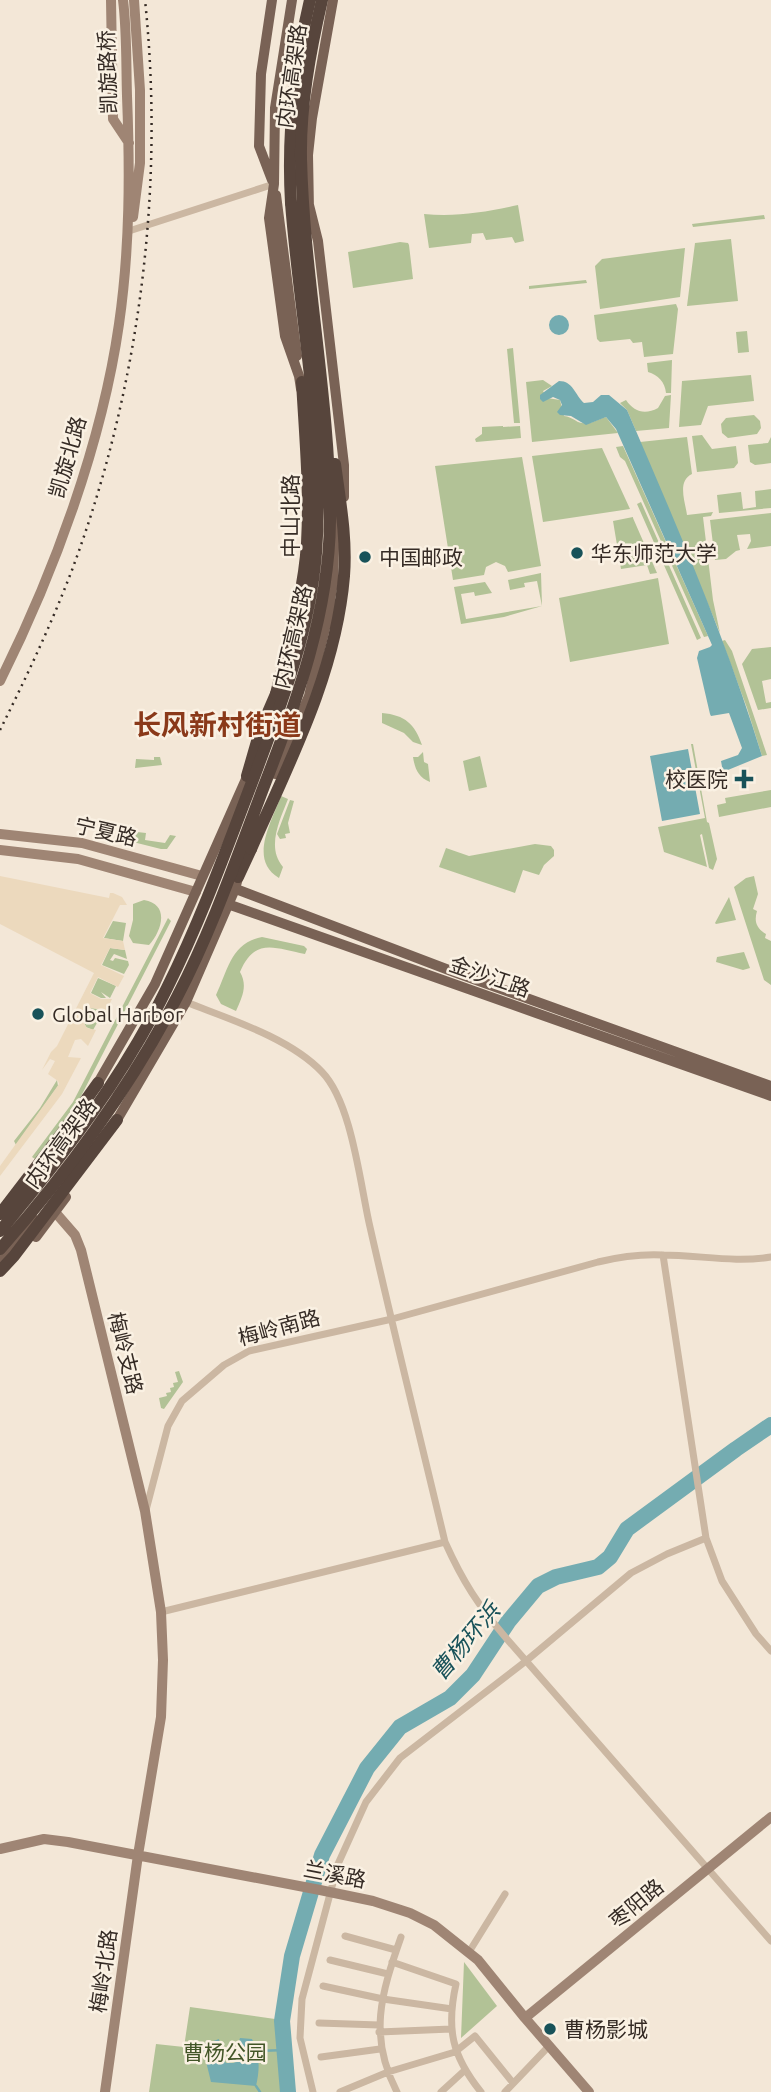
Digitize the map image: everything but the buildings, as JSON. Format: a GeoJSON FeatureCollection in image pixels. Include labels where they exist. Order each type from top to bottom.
{"type":"FeatureCollection","features":[{"type":"Feature","properties":{"kind":"highway","name":"内环高架路"},"geometry":{"type":"LineString","coordinates":[[0,1231],[96,1108],[167,989],[200,917],[286,693],[302,633],[313,580],[318,521],[312,397],[294,246],[288,158],[295,75],[310,0]]}},
{"type":"Feature","properties":{"kind":"highway","name":"内环高架路"},"geometry":{"type":"LineString","coordinates":[[0,1249],[40,1204],[106,1114],[177,996],[236,858],[299,696],[315,636],[330,521],[325,425],[301,157],[307,76],[322,0]]}},
{"type":"Feature","properties":{"kind":"highway"},"geometry":{"type":"LineString","coordinates":[[247,776],[260,731],[276,694],[302,583],[307,544],[308,505],[294,246]]}},
{"type":"Feature","properties":{"kind":"highway"},"geometry":{"type":"LineString","coordinates":[[237,883],[311,713],[338,618],[344,575],[344,527],[334,460],[325,425]]}},
{"type":"Feature","properties":{"kind":"highway"},"geometry":{"type":"LineString","coordinates":[[0,1213],[98,1083]]}},
{"type":"Feature","properties":{"kind":"highway"},"geometry":{"type":"LineString","coordinates":[[0,1271],[117,1120]]}},
{"type":"Feature","properties":{"kind":"main road"},"geometry":{"type":"LineString","coordinates":[[272,0],[261,74],[259,146],[274,184]]}},
{"type":"Feature","properties":{"kind":"main road","name":"中山北路"},"geometry":{"type":"LineString","coordinates":[[0,1213],[57,1144],[98,1083],[155,984],[281,694],[305,595],[311,555],[310,468],[299,376],[285,336],[269,218],[274,184],[275,108],[292,0]]}},
{"type":"Feature","properties":{"kind":"main road"},"geometry":{"type":"LineString","coordinates":[[0,1279],[55,1212],[117,1120],[186,1002],[237,883],[249,837],[309,696],[325,628],[342,596],[346,540],[344,465],[318,241],[309,205],[308,155],[312,118],[335,0]]}},
{"type":"Feature","properties":{"kind":"main road","name":"金沙江路"},"geometry":{"type":"LineString","coordinates":[[202,876],[237,883],[454,972],[771,1086]]}},
{"type":"Feature","properties":{"kind":"main road","name":"金沙江路"},"geometry":{"type":"LineString","coordinates":[[196,892],[771,1096]]}},
{"type":"Feature","properties":{"kind":"main road"},"geometry":{"type":"LineString","coordinates":[[0,1261],[55,1196],[98,1136],[117,1120]]}},
{"type":"Feature","properties":{"kind":"street","name":"凯旋北路"},"geometry":{"type":"LineString","coordinates":[[0,681],[69,518],[94,436],[119,325],[129,231],[129,143],[113,119],[111,0]]}},
{"type":"Feature","properties":{"kind":"street","name":"凯旋路桥"},"geometry":{"type":"LineString","coordinates":[[123,0],[129,143]]}},
{"type":"Feature","properties":{"kind":"street","name":"凯旋北路"},"geometry":{"type":"LineString","coordinates":[[129,231],[140,163],[140,90],[134,0]]}},
{"type":"Feature","properties":{"kind":"street"},"geometry":{"type":"LineString","coordinates":[[129,231],[274,184]]}},
{"type":"Feature","properties":{"kind":"street","name":"宁夏路"},"geometry":{"type":"LineString","coordinates":[[0,834],[82,843],[202,876]]}},
{"type":"Feature","properties":{"kind":"street","name":"宁夏路"},"geometry":{"type":"LineString","coordinates":[[0,850],[78,859],[196,892]]}},
{"type":"Feature","properties":{"kind":"street"},"geometry":{"type":"LineString","coordinates":[[186,1002],[306,1056],[336,1089],[344,1108],[445,1542],[461,1579],[506,1638],[771,1941]]}},
{"type":"Feature","properties":{"kind":"street","name":"梅岭支路"},"geometry":{"type":"LineString","coordinates":[[55,1212],[75,1235],[81,1250],[145,1511]]}},
{"type":"Feature","properties":{"kind":"street","name":"梅岭南路"},"geometry":{"type":"LineString","coordinates":[[138,1855],[163,1691],[161,1612],[145,1511],[168,1426],[182,1401],[223,1365],[249,1351],[392,1319],[598,1262],[630,1255],[741,1260],[771,1257]]}},
{"type":"Feature","properties":{"kind":"street"},"geometry":{"type":"LineString","coordinates":[[663,1255],[706,1538],[722,1581],[756,1634],[771,1651]]}},
{"type":"Feature","properties":{"kind":"street"},"geometry":{"type":"LineString","coordinates":[[313,2092],[302,2052],[299,2020],[306,1976],[325,1891],[366,1802],[400,1758],[526,1661],[631,1573],[706,1538]]}},
{"type":"Feature","properties":{"kind":"street"},"geometry":{"type":"LineString","coordinates":[[161,1612],[445,1542]]}},
{"type":"Feature","properties":{"kind":"street","name":"枣阳路"},"geometry":{"type":"LineString","coordinates":[[525,2018],[771,1817]]}},
{"type":"Feature","properties":{"kind":"street","name":"兰溪路"},"geometry":{"type":"LineString","coordinates":[[0,1849],[44,1839],[325,1891],[373,1901],[410,1913],[434,1925],[478,1960],[589,2092]]}},
{"type":"Feature","properties":{"kind":"street","name":"梅岭北路"},"geometry":{"type":"LineString","coordinates":[[105,2092],[138,1855]]}},
{"type":"Feature","properties":{"kind":"street"},"geometry":{"type":"LineString","coordinates":[[469,1952],[505,1894]]}},
{"type":"Feature","properties":{"kind":"street"},"geometry":{"type":"LineString","coordinates":[[345,1936],[396,1950]]}},
{"type":"Feature","properties":{"kind":"street"},"geometry":{"type":"LineString","coordinates":[[397,2092],[380,2049],[379,2028],[388,1974],[401,1937]]}},
{"type":"Feature","properties":{"kind":"street"},"geometry":{"type":"LineString","coordinates":[[330,1960],[388,1974]]}},
{"type":"Feature","properties":{"kind":"street"},"geometry":{"type":"LineString","coordinates":[[392,1962],[456,1984],[451,2029],[455,2052],[464,2071],[481,2092]]}},
{"type":"Feature","properties":{"kind":"street"},"geometry":{"type":"LineString","coordinates":[[323,1986],[383,1999],[452,2009]]}},
{"type":"Feature","properties":{"kind":"street"},"geometry":{"type":"LineString","coordinates":[[319,2023],[379,2028],[451,2029]]}},
{"type":"Feature","properties":{"kind":"street"},"geometry":{"type":"LineString","coordinates":[[340,2092],[388,2072],[455,2052],[475,2036],[513,2083]]}},
{"type":"Feature","properties":{"kind":"street"},"geometry":{"type":"LineString","coordinates":[[505,2092],[549,2046]]}},
{"type":"Feature","properties":{"kind":"street"},"geometry":{"type":"LineString","coordinates":[[321,2057],[380,2049]]}},
{"type":"Feature","properties":{"kind":"street"},"geometry":{"type":"LineString","coordinates":[[442,2092],[464,2071]]}},
{"type":"Feature","properties":{"kind":"green space"},"geometry":{"type":"Polygon","coordinates":[[[518,205],[524,241],[515,243],[512,237],[486,240],[483,233],[472,234],[471,243],[429,248],[424,214],[471,213],[518,205]]]}},
{"type":"Feature","properties":{"kind":"green space"},"geometry":{"type":"Polygon","coordinates":[[[764,215],[765,219],[693,227],[692,224],[764,215]]]}},
{"type":"Feature","properties":{"kind":"green space"},"geometry":{"type":"Polygon","coordinates":[[[731,239],[738,301],[687,306],[695,243],[731,239]]]}},
{"type":"Feature","properties":{"kind":"green space"},"geometry":{"type":"Polygon","coordinates":[[[400,242],[409,245],[413,279],[353,288],[348,252],[400,242]]]}},
{"type":"Feature","properties":{"kind":"green space"},"geometry":{"type":"Polygon","coordinates":[[[685,248],[680,297],[600,309],[595,266],[602,259],[685,248]]]}},
{"type":"Feature","properties":{"kind":"green space"},"geometry":{"type":"Polygon","coordinates":[[[586,280],[587,283],[529,289],[529,286],[586,280]]]}},
{"type":"Feature","properties":{"kind":"green space"},"geometry":{"type":"Polygon","coordinates":[[[676,304],[678,309],[673,354],[644,357],[642,342],[633,343],[630,339],[600,342],[597,339],[594,315],[676,304]]]}},
{"type":"Feature","properties":{"kind":"green space"},"geometry":{"type":"Polygon","coordinates":[[[747,331],[749,352],[738,353],[736,332],[747,331]]]}},
{"type":"Feature","properties":{"kind":"green space"},"geometry":{"type":"Polygon","coordinates":[[[513,348],[520,423],[514,423],[507,349],[513,348]]]}},
{"type":"Feature","properties":{"kind":"green space"},"geometry":{"type":"Polygon","coordinates":[[[672,360],[671,393],[666,393],[660,380],[648,372],[647,363],[672,360]]]}},
{"type":"Feature","properties":{"kind":"green space"},"geometry":{"type":"Polygon","coordinates":[[[751,375],[754,401],[708,406],[701,425],[679,427],[682,381],[751,375]]]}},
{"type":"Feature","properties":{"kind":"green space"},"geometry":{"type":"Polygon","coordinates":[[[543,380],[552,386],[543,391],[547,398],[560,400],[564,416],[585,423],[606,417],[618,433],[532,442],[526,382],[543,380]]]}},
{"type":"Feature","properties":{"kind":"green space"},"geometry":{"type":"Polygon","coordinates":[[[671,395],[669,428],[636,431],[627,410],[620,403],[626,400],[636,410],[644,412],[658,408],[665,396],[671,395]]]}},
{"type":"Feature","properties":{"kind":"green space"},"geometry":{"type":"Polygon","coordinates":[[[754,415],[760,421],[761,428],[757,434],[728,438],[722,433],[721,424],[726,418],[754,415]]]}},
{"type":"Feature","properties":{"kind":"green space"},"geometry":{"type":"Polygon","coordinates":[[[520,426],[521,438],[476,442],[475,439],[482,434],[482,427],[520,426]]]}},
{"type":"Feature","properties":{"kind":"green space"},"geometry":{"type":"Polygon","coordinates":[[[702,435],[712,449],[736,446],[738,463],[734,468],[697,472],[692,436],[702,435]]]}},
{"type":"Feature","properties":{"kind":"green space"},"geometry":{"type":"Polygon","coordinates":[[[687,437],[692,474],[687,477],[683,486],[687,515],[713,512],[711,516],[703,517],[713,600],[720,633],[640,442],[687,437]]]}},
{"type":"Feature","properties":{"kind":"green space"},"geometry":{"type":"Polygon","coordinates":[[[771,437],[771,463],[755,465],[750,462],[748,445],[768,443],[771,437]]]}},
{"type":"Feature","properties":{"kind":"green space"},"geometry":{"type":"Polygon","coordinates":[[[623,446],[708,636],[704,637],[625,461],[620,457],[616,447],[623,446]]]}},
{"type":"Feature","properties":{"kind":"green space"},"geometry":{"type":"Polygon","coordinates":[[[602,448],[630,509],[543,522],[532,456],[602,448]]]}},
{"type":"Feature","properties":{"kind":"green space"},"geometry":{"type":"Polygon","coordinates":[[[522,457],[541,566],[508,572],[505,566],[496,562],[486,567],[484,575],[453,580],[435,466],[522,457]]]}},
{"type":"Feature","properties":{"kind":"green space"},"geometry":{"type":"Polygon","coordinates":[[[771,489],[771,508],[719,513],[717,495],[741,492],[743,509],[756,507],[755,491],[771,489]]]}},
{"type":"Feature","properties":{"kind":"green space"},"geometry":{"type":"Polygon","coordinates":[[[641,502],[701,638],[697,640],[637,504],[641,502]]]}},
{"type":"Feature","properties":{"kind":"green space"},"geometry":{"type":"Polygon","coordinates":[[[771,513],[771,546],[747,549],[751,541],[750,534],[737,535],[740,550],[726,559],[715,560],[710,520],[771,513]]]}},
{"type":"Feature","properties":{"kind":"green space"},"geometry":{"type":"Polygon","coordinates":[[[633,517],[657,573],[650,574],[647,565],[621,569],[613,521],[633,517]]]}},
{"type":"Feature","properties":{"kind":"green space"},"geometry":{"type":"Polygon","coordinates":[[[541,573],[542,606],[537,581],[524,583],[525,587],[510,590],[508,580],[541,573]]]}},
{"type":"Feature","properties":{"kind":"green space"},"geometry":{"type":"Polygon","coordinates":[[[658,578],[669,644],[570,662],[559,598],[658,578]]]}},
{"type":"Feature","properties":{"kind":"green space"},"geometry":{"type":"Polygon","coordinates":[[[485,582],[492,593],[475,596],[474,592],[461,594],[466,619],[542,606],[504,617],[461,624],[454,587],[485,582]]]}},
{"type":"Feature","properties":{"kind":"green space"},"geometry":{"type":"Polygon","coordinates":[[[725,640],[732,651],[767,755],[762,756],[722,641],[725,640]]]}},
{"type":"Feature","properties":{"kind":"green space"},"geometry":{"type":"Polygon","coordinates":[[[771,647],[771,679],[762,681],[766,703],[771,702],[771,708],[758,710],[742,664],[752,649],[771,647]]]}},
{"type":"Feature","properties":{"kind":"green space"},"geometry":{"type":"Polygon","coordinates":[[[382,713],[403,718],[408,722],[416,731],[422,745],[382,723],[382,713]]]}},
{"type":"Feature","properties":{"kind":"green space"},"geometry":{"type":"Polygon","coordinates":[[[691,744],[717,859],[713,870],[709,868],[702,834],[700,835],[707,867],[664,852],[658,827],[705,818],[691,744]]]}},
{"type":"Feature","properties":{"kind":"green space"},"geometry":{"type":"Polygon","coordinates":[[[423,752],[424,762],[428,764],[430,782],[420,775],[413,757],[418,757],[423,752]]]}},
{"type":"Feature","properties":{"kind":"green space"},"geometry":{"type":"Polygon","coordinates":[[[480,756],[487,787],[469,791],[463,761],[480,756]]]}},
{"type":"Feature","properties":{"kind":"green space"},"geometry":{"type":"Polygon","coordinates":[[[154,757],[160,757],[162,765],[135,768],[136,759],[154,760],[154,757]]]}},
{"type":"Feature","properties":{"kind":"green space"},"geometry":{"type":"Polygon","coordinates":[[[771,790],[771,807],[719,817],[717,805],[726,803],[725,798],[771,790]]]}},
{"type":"Feature","properties":{"kind":"green space"},"geometry":{"type":"Polygon","coordinates":[[[281,796],[288,799],[276,833],[275,851],[283,867],[279,878],[265,861],[264,851],[268,828],[281,796]]]}},
{"type":"Feature","properties":{"kind":"green space"},"geometry":{"type":"Polygon","coordinates":[[[290,800],[294,801],[288,823],[290,833],[285,834],[286,838],[280,839],[277,834],[290,800]]]}},
{"type":"Feature","properties":{"kind":"green space"},"geometry":{"type":"Polygon","coordinates":[[[128,831],[146,833],[145,840],[165,843],[170,835],[176,836],[167,849],[161,849],[125,840],[128,831]]]}},
{"type":"Feature","properties":{"kind":"green space"},"geometry":{"type":"Polygon","coordinates":[[[535,844],[551,846],[554,856],[544,865],[539,875],[523,870],[515,893],[439,867],[446,848],[469,856],[535,844]]]}},
{"type":"Feature","properties":{"kind":"green space"},"geometry":{"type":"Polygon","coordinates":[[[754,876],[758,894],[753,909],[757,911],[757,924],[766,934],[765,938],[771,941],[771,985],[764,980],[734,887],[746,878],[754,876]]]}},
{"type":"Feature","properties":{"kind":"green space"},"geometry":{"type":"Polygon","coordinates":[[[729,897],[736,920],[716,924],[715,923],[729,897]]]}},
{"type":"Feature","properties":{"kind":"green space"},"geometry":{"type":"Polygon","coordinates":[[[144,900],[158,907],[161,919],[157,933],[149,945],[133,943],[129,936],[133,904],[144,900]]]}},
{"type":"Feature","properties":{"kind":"green space"},"geometry":{"type":"Polygon","coordinates":[[[168,918],[171,921],[77,1104],[35,1159],[32,1157],[73,1102],[168,918]]]}},
{"type":"Feature","properties":{"kind":"green space"},"geometry":{"type":"Polygon","coordinates":[[[113,921],[126,923],[123,941],[104,938],[113,921]]]}},
{"type":"Feature","properties":{"kind":"green space"},"geometry":{"type":"Polygon","coordinates":[[[262,937],[304,946],[307,949],[305,954],[275,948],[259,949],[246,961],[240,972],[244,987],[236,1011],[221,1004],[216,995],[232,959],[243,945],[262,937]]]}},
{"type":"Feature","properties":{"kind":"green space"},"geometry":{"type":"Polygon","coordinates":[[[110,948],[125,950],[127,959],[114,954],[110,960],[115,958],[128,961],[129,965],[124,974],[102,965],[110,948]]]}},
{"type":"Feature","properties":{"kind":"green space"},"geometry":{"type":"Polygon","coordinates":[[[744,952],[750,968],[743,970],[716,962],[717,957],[744,952]]]}},
{"type":"Feature","properties":{"kind":"green space"},"geometry":{"type":"Polygon","coordinates":[[[98,978],[116,986],[110,998],[101,992],[106,998],[91,993],[98,978]]]}},
{"type":"Feature","properties":{"kind":"green space"},"geometry":{"type":"Polygon","coordinates":[[[91,1008],[98,1009],[102,1014],[93,1030],[84,1023],[91,1008]]]}},
{"type":"Feature","properties":{"kind":"green space"},"geometry":{"type":"Polygon","coordinates":[[[57,1080],[58,1086],[16,1145],[14,1141],[40,1108],[57,1080]]]}},
{"type":"Feature","properties":{"kind":"green space"},"geometry":{"type":"Polygon","coordinates":[[[179,1371],[183,1382],[164,1409],[161,1408],[159,1398],[171,1392],[173,1383],[178,1382],[175,1372],[179,1371]]]}},
{"type":"Feature","properties":{"kind":"green space"},"geometry":{"type":"Polygon","coordinates":[[[464,1962],[497,2006],[461,2038],[464,1962]]]}},
{"type":"Feature","properties":{"kind":"green space","name":"曹杨公园"},"geometry":{"type":"Polygon","coordinates":[[[190,2007],[275,2019],[285,2092],[149,2092],[156,2044],[184,2047],[190,2007]]]}},
{"type":"Feature","properties":{"kind":"shaded area"},"geometry":{"type":"Polygon","coordinates":[[[0,876],[109,898],[110,893],[113,893],[122,897],[127,905],[120,905],[103,938],[123,941],[125,950],[110,948],[101,965],[124,976],[118,987],[98,977],[90,993],[101,999],[112,999],[104,1015],[98,1009],[91,1008],[84,1023],[87,1028],[96,1030],[88,1046],[81,1039],[75,1040],[68,1057],[81,1058],[62,1094],[0,1176],[0,1166],[59,1084],[48,1074],[55,1061],[50,1059],[42,1070],[94,973],[0,924],[0,876]]]}},
{"type":"Feature","properties":{"kind":"water"},"geometry":{"type":"Polygon","coordinates":[[[559,315],[566,318],[569,325],[566,332],[559,335],[552,332],[549,325],[552,318],[559,315]]]}},
{"type":"Feature","properties":{"kind":"water"},"geometry":{"type":"Polygon","coordinates":[[[559,381],[568,383],[584,403],[593,402],[601,395],[609,395],[627,410],[716,625],[762,756],[723,772],[721,761],[738,755],[742,748],[729,713],[710,714],[697,658],[699,651],[712,645],[616,429],[606,417],[586,425],[571,416],[560,415],[557,412],[562,405],[560,400],[553,397],[543,402],[540,399],[540,395],[559,381]]]}},
{"type":"Feature","properties":{"kind":"water"},"geometry":{"type":"Polygon","coordinates":[[[688,749],[700,814],[662,821],[650,756],[688,749]]]}},
{"type":"Feature","properties":{"kind":"water"},"geometry":{"type":"Polygon","coordinates":[[[240,2038],[252,2039],[257,2051],[259,2068],[256,2086],[211,2082],[202,2045],[219,2039],[221,2056],[226,2063],[234,2063],[240,2056],[237,2047],[240,2038]]]}},
{"type":"Feature","properties":{"kind":"waterway","name":"曹杨环浜"},"geometry":{"type":"LineString","coordinates":[[288,2092],[282,2021],[292,1956],[322,1855],[367,1768],[400,1727],[450,1698],[473,1675],[508,1622],[538,1586],[556,1577],[598,1567],[610,1557],[627,1529],[771,1425]]}},
{"type":"Feature","properties":{"kind":"waterway"},"geometry":{"type":"LineString","coordinates":[[258,2051],[285,2050]]}},
{"type":"Feature","properties":{"kind":"waterway"},"geometry":{"type":"LineString","coordinates":[[256,2086],[260,2092]]}},
{"type":"Feature","properties":{"kind":"railway"},"geometry":{"type":"LineString","coordinates":[[0,730],[38,651],[72,570],[95,502],[130,361],[148,217],[151,144],[145,0]]}},
{"type":"Feature","properties":{"kind":"place","name":"华东师范大学"},"geometry":{"type":"Point","coordinates":[577,553]}},
{"type":"Feature","properties":{"kind":"place","name":"中国邮政"},"geometry":{"type":"Point","coordinates":[365,557]}},
{"type":"Feature","properties":{"kind":"place","name":"校医院"},"geometry":{"type":"Point","coordinates":[744,779]}},
{"type":"Feature","properties":{"kind":"place","name":"Global Harbor"},"geometry":{"type":"Point","coordinates":[38,1014]}},
{"type":"Feature","properties":{"kind":"place","name":"曹杨影城"},"geometry":{"type":"Point","coordinates":[550,2029]}},
{"type":"Feature","properties":{"kind":"district","name":"长风新村街道"},"geometry":{"type":"Point","coordinates":[217,724]}}]}
